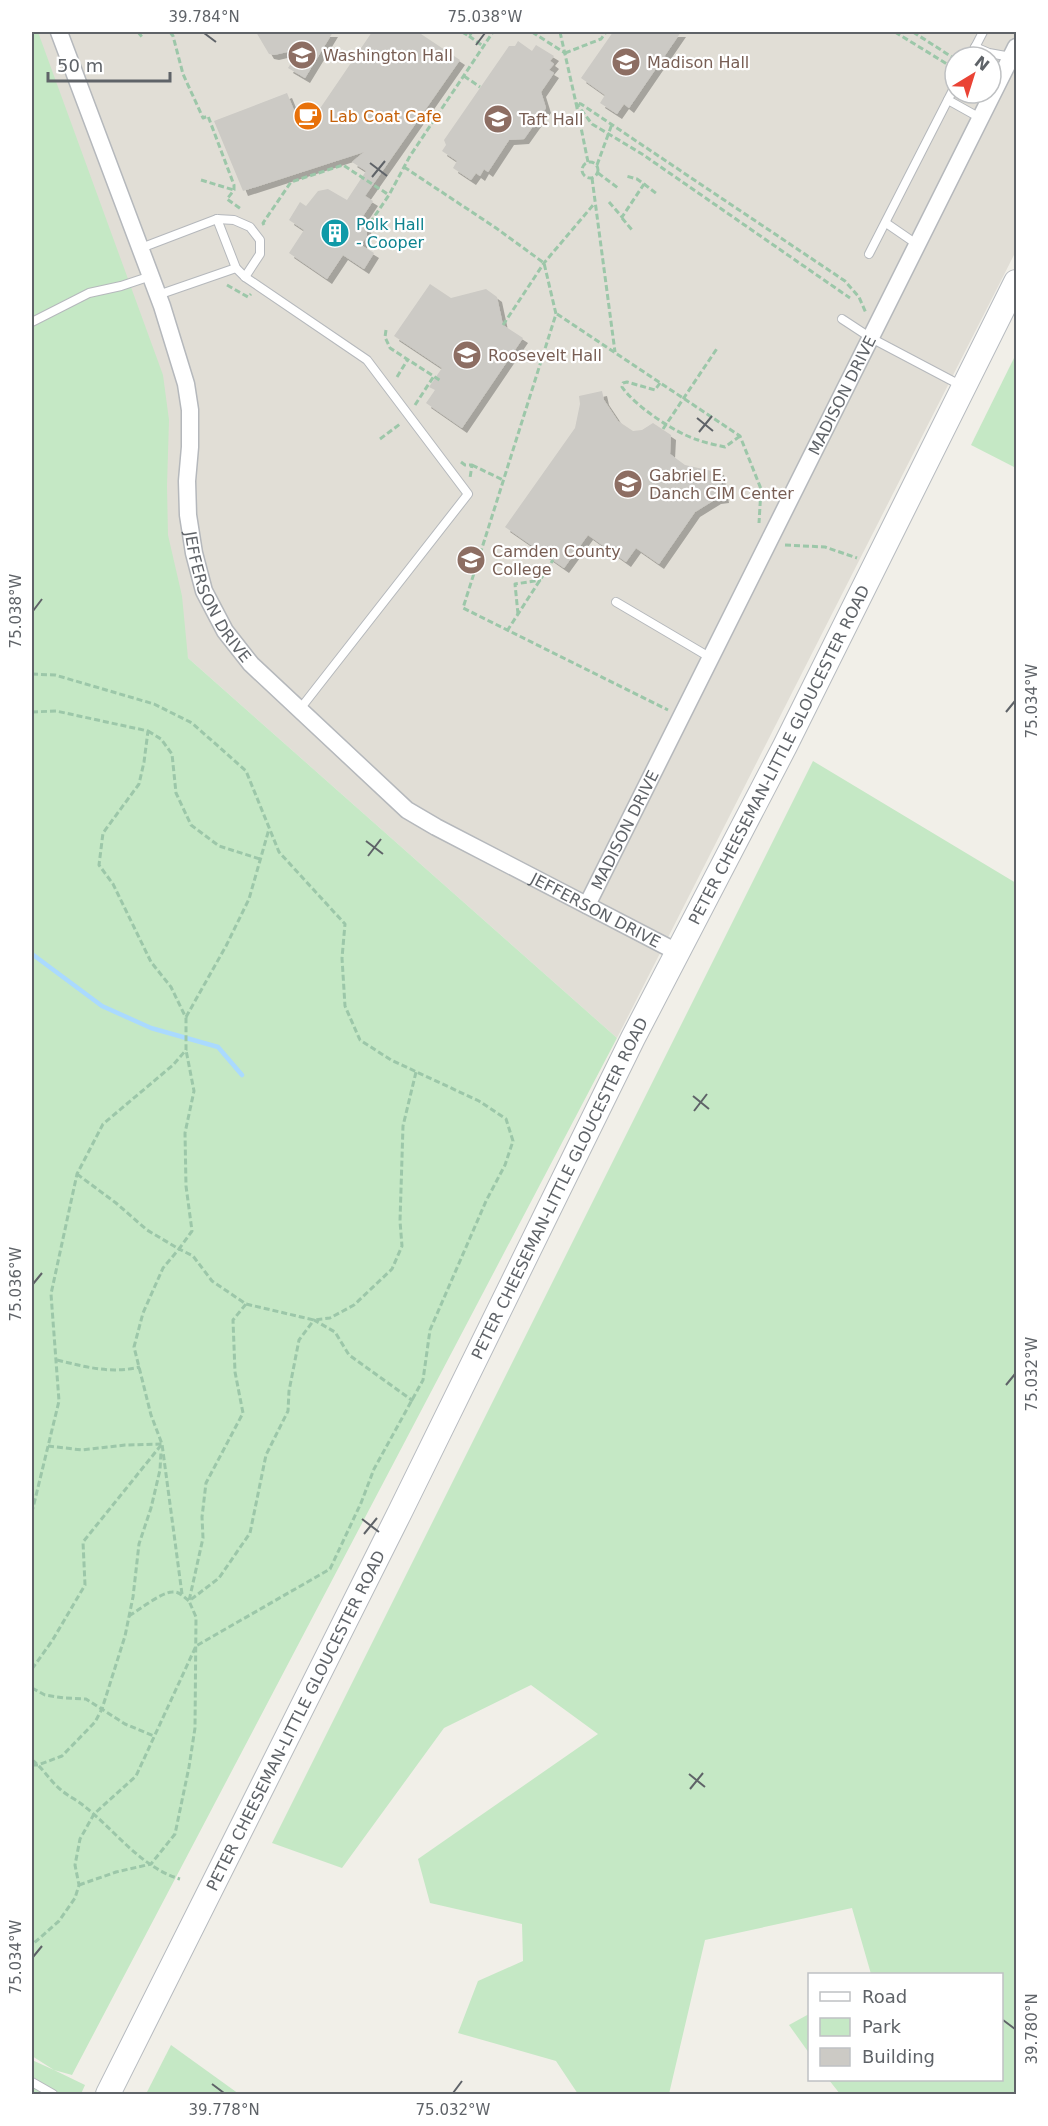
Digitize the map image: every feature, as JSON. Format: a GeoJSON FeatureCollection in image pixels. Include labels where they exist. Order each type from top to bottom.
{"type":"FeatureCollection","features":[{"type":"Feature","properties":{"kind":"street","name":"JEFFERSON DRIVE"},"geometry":{"type":"LineString","coordinates":[[59,32],[158,295],[186,384],[190,410],[188,515],[194,553],[204,591],[225,631],[237,648],[407,810],[677,952]]}},
{"type":"Feature","properties":{"kind":"street","name":"MADISON DRIVE"},"geometry":{"type":"LineString","coordinates":[[587,905],[676,715],[711,658],[1014,52]]}},
{"type":"Feature","properties":{"kind":"street","name":"PETER CHEESEMAN-LITTLE GLOUCESTER ROAD"},"geometry":{"type":"LineString","coordinates":[[108,2094],[677,952],[790,737],[1017,282]]}},
{"type":"Feature","properties":{"kind":"lane"},"geometry":{"type":"LineString","coordinates":[[870,254],[945,105]]}},
{"type":"Feature","properties":{"kind":"lane"},"geometry":{"type":"LineString","coordinates":[[957,105],[982,119]]}},
{"type":"Feature","properties":{"kind":"lane"},"geometry":{"type":"LineString","coordinates":[[217,219],[236,268],[245,277],[367,360],[468,494],[300,709]]}},
{"type":"Feature","properties":{"kind":"lane"},"geometry":{"type":"LineString","coordinates":[[141,248],[217,219],[242,222],[257,234],[260,240],[260,254],[245,277]]}},
{"type":"Feature","properties":{"kind":"lane"},"geometry":{"type":"LineString","coordinates":[[886,223],[918,244]]}},
{"type":"Feature","properties":{"kind":"lane"},"geometry":{"type":"LineString","coordinates":[[158,295],[236,268]]}},
{"type":"Feature","properties":{"kind":"lane"},"geometry":{"type":"LineString","coordinates":[[32,322],[88,292],[121,286],[151,276]]}},
{"type":"Feature","properties":{"kind":"lane"},"geometry":{"type":"LineString","coordinates":[[842,319],[872,338],[964,387]]}},
{"type":"Feature","properties":{"kind":"lane"},"geometry":{"type":"LineString","coordinates":[[616,602],[711,658]]}},
{"type":"Feature","properties":{"kind":"lane"},"geometry":{"type":"LineString","coordinates":[[32,2082],[53,2094]]}},
{"type":"Feature","properties":{"kind":"path"},"geometry":{"type":"LineString","coordinates":[[138,32],[142,38]]}},
{"type":"Feature","properties":{"kind":"path"},"geometry":{"type":"LineString","coordinates":[[170,32],[183,74],[203,118],[208,116],[234,185],[234,190],[227,199],[245,211]]}},
{"type":"Feature","properties":{"kind":"path"},"geometry":{"type":"LineString","coordinates":[[462,32],[483,46]]}},
{"type":"Feature","properties":{"kind":"path"},"geometry":{"type":"LineString","coordinates":[[469,36],[472,32]]}},
{"type":"Feature","properties":{"kind":"path"},"geometry":{"type":"LineString","coordinates":[[370,223],[493,32]]}},
{"type":"Feature","properties":{"kind":"path"},"geometry":{"type":"LineString","coordinates":[[532,32],[565,53]]}},
{"type":"Feature","properties":{"kind":"path"},"geometry":{"type":"LineString","coordinates":[[560,32],[588,162]]}},
{"type":"Feature","properties":{"kind":"path"},"geometry":{"type":"LineString","coordinates":[[565,53],[601,39],[606,32]]}},
{"type":"Feature","properties":{"kind":"path"},"geometry":{"type":"LineString","coordinates":[[895,32],[943,63]]}},
{"type":"Feature","properties":{"kind":"path"},"geometry":{"type":"LineString","coordinates":[[913,32],[943,51]]}},
{"type":"Feature","properties":{"kind":"path"},"geometry":{"type":"LineString","coordinates":[[464,76],[480,87]]}},
{"type":"Feature","properties":{"kind":"path"},"geometry":{"type":"LineString","coordinates":[[576,103],[612,124],[845,281],[859,297],[868,316],[872,338]]}},
{"type":"Feature","properties":{"kind":"path"},"geometry":{"type":"LineString","coordinates":[[576,103],[592,124],[609,133],[850,298]]}},
{"type":"Feature","properties":{"kind":"path"},"geometry":{"type":"LineString","coordinates":[[612,124],[597,165],[598,173],[618,188]]}},
{"type":"Feature","properties":{"kind":"path"},"geometry":{"type":"LineString","coordinates":[[588,162],[597,165]]}},
{"type":"Feature","properties":{"kind":"path"},"geometry":{"type":"LineString","coordinates":[[588,162],[583,165],[582,170],[585,177],[592,178],[598,173]]}},
{"type":"Feature","properties":{"kind":"path"},"geometry":{"type":"LineString","coordinates":[[268,230],[262,223],[291,182],[343,165],[388,195]]}},
{"type":"Feature","properties":{"kind":"path"},"geometry":{"type":"LineString","coordinates":[[404,167],[489,223],[544,263],[556,314],[463,608],[676,715]]}},
{"type":"Feature","properties":{"kind":"path"},"geometry":{"type":"LineString","coordinates":[[626,176],[637,179],[657,194]]}},
{"type":"Feature","properties":{"kind":"path"},"geometry":{"type":"LineString","coordinates":[[592,178],[616,353]]}},
{"type":"Feature","properties":{"kind":"path"},"geometry":{"type":"LineString","coordinates":[[201,180],[234,190]]}},
{"type":"Feature","properties":{"kind":"path"},"geometry":{"type":"LineString","coordinates":[[234,185],[239,182]]}},
{"type":"Feature","properties":{"kind":"path"},"geometry":{"type":"LineString","coordinates":[[622,217],[644,184]]}},
{"type":"Feature","properties":{"kind":"path"},"geometry":{"type":"LineString","coordinates":[[609,202],[632,230]]}},
{"type":"Feature","properties":{"kind":"path"},"geometry":{"type":"LineString","coordinates":[[503,325],[544,263],[594,204]]}},
{"type":"Feature","properties":{"kind":"path"},"geometry":{"type":"LineString","coordinates":[[217,288],[228,284],[248,297],[258,285]]}},
{"type":"Feature","properties":{"kind":"path"},"geometry":{"type":"LineString","coordinates":[[556,314],[740,436],[761,489],[759,532],[787,546],[825,547],[844,552],[861,561]]}},
{"type":"Feature","properties":{"kind":"path"},"geometry":{"type":"LineString","coordinates":[[386,330],[387,345],[441,381]]}},
{"type":"Feature","properties":{"kind":"path"},"geometry":{"type":"LineString","coordinates":[[663,429],[718,347]]}},
{"type":"Feature","properties":{"kind":"path"},"geometry":{"type":"LineString","coordinates":[[403,385],[396,376],[408,359]]}},
{"type":"Feature","properties":{"kind":"path"},"geometry":{"type":"LineString","coordinates":[[660,383],[655,390],[627,382],[623,383],[622,387],[644,408],[666,424],[696,440],[725,447],[740,436]]}},
{"type":"Feature","properties":{"kind":"path"},"geometry":{"type":"LineString","coordinates":[[410,394],[423,412]]}},
{"type":"Feature","properties":{"kind":"path"},"geometry":{"type":"LineString","coordinates":[[455,455],[462,463],[472,465],[503,481]]}},
{"type":"Feature","properties":{"kind":"path"},"geometry":{"type":"LineString","coordinates":[[468,494],[472,465]]}},
{"type":"Feature","properties":{"kind":"path"},"geometry":{"type":"LineString","coordinates":[[507,631],[554,560]]}},
{"type":"Feature","properties":{"kind":"path"},"geometry":{"type":"LineString","coordinates":[[518,615],[515,584],[541,580]]}},
{"type":"Feature","properties":{"kind":"path"},"geometry":{"type":"LineString","coordinates":[[32,674],[55,675],[154,704],[192,723],[246,771],[279,852],[345,924],[342,958],[345,1006],[360,1040],[392,1060],[480,1101],[506,1119],[513,1141],[505,1165],[486,1201],[430,1330],[423,1380],[374,1469],[330,1569],[196,1646],[136,1776],[94,1814],[80,1839],[75,1865],[79,1885],[75,1898],[59,1921],[32,1943]]}},
{"type":"Feature","properties":{"kind":"path"},"geometry":{"type":"LineString","coordinates":[[674,703],[676,715]]}},
{"type":"Feature","properties":{"kind":"path"},"geometry":{"type":"LineString","coordinates":[[32,712],[57,711],[148,730],[161,739],[172,754],[176,793],[191,825],[219,846],[260,859]]}},
{"type":"Feature","properties":{"kind":"path"},"geometry":{"type":"LineString","coordinates":[[148,730],[139,783],[103,833],[99,865],[113,884],[151,962],[171,987],[186,1018],[186,1050],[194,1091],[185,1133],[186,1186],[192,1231],[163,1268],[143,1313],[135,1347],[151,1415],[162,1444],[182,1594]]}},
{"type":"Feature","properties":{"kind":"path"},"geometry":{"type":"LineString","coordinates":[[186,1018],[249,899],[269,827]]}},
{"type":"Feature","properties":{"kind":"path"},"geometry":{"type":"LineString","coordinates":[[32,1512],[59,1401],[51,1294],[77,1174],[103,1124],[173,1065],[186,1050]]}},
{"type":"Feature","properties":{"kind":"path"},"geometry":{"type":"LineString","coordinates":[[189,1601],[219,1578],[250,1533],[266,1455],[288,1411],[290,1382],[299,1340],[314,1320],[330,1318],[354,1305],[392,1269],[402,1246],[400,1221],[403,1126],[416,1072]]}},
{"type":"Feature","properties":{"kind":"path"},"geometry":{"type":"LineString","coordinates":[[77,1174],[147,1230],[193,1256],[212,1281],[246,1304],[314,1320],[335,1332],[349,1355],[412,1401]]}},
{"type":"Feature","properties":{"kind":"path"},"geometry":{"type":"LineString","coordinates":[[189,1601],[203,1538],[202,1517],[206,1483],[243,1413],[235,1372],[233,1320],[246,1304]]}},
{"type":"Feature","properties":{"kind":"path"},"geometry":{"type":"LineString","coordinates":[[57,1360],[90,1369],[126,1370],[140,1367]]}},
{"type":"Feature","properties":{"kind":"path"},"geometry":{"type":"LineString","coordinates":[[48,1446],[82,1450],[124,1445],[162,1444]]}},
{"type":"Feature","properties":{"kind":"path"},"geometry":{"type":"LineString","coordinates":[[38,1765],[62,1756],[95,1722],[102,1709],[129,1616],[139,1544],[160,1470],[162,1444]]}},
{"type":"Feature","properties":{"kind":"path"},"geometry":{"type":"LineString","coordinates":[[32,1668],[52,1641],[85,1585],[83,1542],[162,1444]]}},
{"type":"Feature","properties":{"kind":"path"},"geometry":{"type":"LineString","coordinates":[[79,1885],[116,1872],[151,1864],[174,1834],[182,1806],[195,1728],[196,1617],[189,1601],[182,1594],[172,1592],[157,1598],[129,1616]]}},
{"type":"Feature","properties":{"kind":"path"},"geometry":{"type":"LineString","coordinates":[[32,1688],[45,1695],[86,1699],[125,1724],[154,1736]]}},
{"type":"Feature","properties":{"kind":"path"},"geometry":{"type":"LineString","coordinates":[[32,1762],[38,1765],[61,1790],[94,1814],[133,1850],[161,1872],[180,1879]]}},
{"type":"Feature","properties":{"kind":"shaded area","name":"Camden County College"},"geometry":{"type":"Polygon","coordinates":[[[32,32],[1016,32],[1016,251],[617,1038],[188,658],[32,32]]]}},
{"type":"Feature","properties":{"kind":"green space"},"geometry":{"type":"Polygon","coordinates":[[[32,32],[38,32],[163,375],[169,420],[168,535],[182,596],[188,658],[617,1038],[72,2075],[54,2070],[32,2056],[32,32]]]}},
{"type":"Feature","properties":{"kind":"green space"},"geometry":{"type":"Polygon","coordinates":[[[1016,354],[1016,468],[971,445],[1016,354]]]}},
{"type":"Feature","properties":{"kind":"green space"},"geometry":{"type":"Polygon","coordinates":[[[813,761],[1016,883],[1016,2094],[840,2094],[830,2081],[1003,2081],[1003,1973],[871,1973],[852,1908],[705,1940],[669,2094],[578,2094],[556,2061],[458,2033],[478,1981],[523,1961],[522,1924],[430,1903],[418,1859],[598,1734],[531,1685],[444,1728],[342,1868],[272,1843],[813,761]]]}},
{"type":"Feature","properties":{"kind":"green space"},"geometry":{"type":"Polygon","coordinates":[[[808,2015],[808,2052],[789,2025],[808,2015]]]}},
{"type":"Feature","properties":{"kind":"green space"},"geometry":{"type":"Polygon","coordinates":[[[171,2045],[239,2094],[146,2094],[171,2045]]]}},
{"type":"Feature","properties":{"kind":"green space"},"geometry":{"type":"Polygon","coordinates":[[[32,2060],[85,2085],[81,2094],[32,2094],[32,2060]]]}},
{"type":"Feature","properties":{"kind":"building","name":"Washington Hall"},"geometry":{"type":"Polygon","coordinates":[[[256,32],[333,32],[305,78],[288,68],[300,49],[269,54],[256,32]]]}},
{"type":"Feature","properties":{"kind":"building"},"geometry":{"type":"Polygon","coordinates":[[[372,32],[418,32],[460,60],[365,196],[373,201],[361,219],[367,230],[367,236],[361,245],[374,253],[364,269],[343,255],[327,279],[289,253],[304,230],[289,220],[300,202],[306,206],[318,191],[328,189],[347,200],[366,171],[352,162],[364,152],[243,191],[214,121],[287,93],[296,115],[321,107],[372,32]]]}},
{"type":"Feature","properties":{"kind":"building","name":"Madison Hall"},"geometry":{"type":"Polygon","coordinates":[[[613,32],[681,32],[629,108],[624,104],[617,114],[600,103],[605,95],[581,78],[613,32]]]}},
{"type":"Feature","properties":{"kind":"building","name":"Taft Hall"},"geometry":{"type":"Polygon","coordinates":[[[518,41],[532,51],[536,45],[554,56],[550,61],[554,64],[549,70],[554,73],[541,92],[546,108],[524,139],[509,140],[488,172],[484,169],[480,176],[476,173],[471,180],[453,168],[457,161],[442,151],[446,145],[444,140],[509,46],[515,46],[518,41]]]}},
{"type":"Feature","properties":{"kind":"building","name":"Roosevelt Hall"},"geometry":{"type":"Polygon","coordinates":[[[430,284],[451,298],[486,289],[497,297],[503,325],[523,338],[462,428],[426,403],[435,390],[429,387],[442,368],[394,336],[430,284]]]}},
{"type":"Feature","properties":{"kind":"building","name":"Gabriel E. Danch CIM Center"},"geometry":{"type":"Polygon","coordinates":[[[602,391],[604,400],[618,421],[633,431],[642,430],[653,423],[671,435],[670,454],[685,465],[712,471],[719,470],[724,498],[716,499],[695,512],[659,564],[636,548],[626,562],[588,535],[564,568],[505,527],[575,428],[580,404],[579,396],[602,391]]]}},
{"type":"Feature","properties":{"kind":"waterway"},"geometry":{"type":"LineString","coordinates":[[32,954],[102,1006],[151,1028],[218,1047],[242,1075]]}},
{"type":"Feature","properties":{"kind":"place","name":"Washington Hall"},"geometry":{"type":"Point","coordinates":[302,55]}},
{"type":"Feature","properties":{"kind":"place","name":"Madison Hall"},"geometry":{"type":"Point","coordinates":[626,62]}},
{"type":"Feature","properties":{"kind":"place","name":"Lab Coat Cafe"},"geometry":{"type":"Point","coordinates":[308,116]}},
{"type":"Feature","properties":{"kind":"place","name":"Taft Hall"},"geometry":{"type":"Point","coordinates":[498,119]}},
{"type":"Feature","properties":{"kind":"place","name":"Polk Hall - Cooper"},"geometry":{"type":"Point","coordinates":[335,233]}},
{"type":"Feature","properties":{"kind":"place","name":"Roosevelt Hall"},"geometry":{"type":"Point","coordinates":[467,355]}},
{"type":"Feature","properties":{"kind":"place","name":"Gabriel E. Danch CIM Center"},"geometry":{"type":"Point","coordinates":[628,484]}},
{"type":"Feature","properties":{"kind":"place","name":"Camden County College"},"geometry":{"type":"Point","coordinates":[471,560]}}]}
